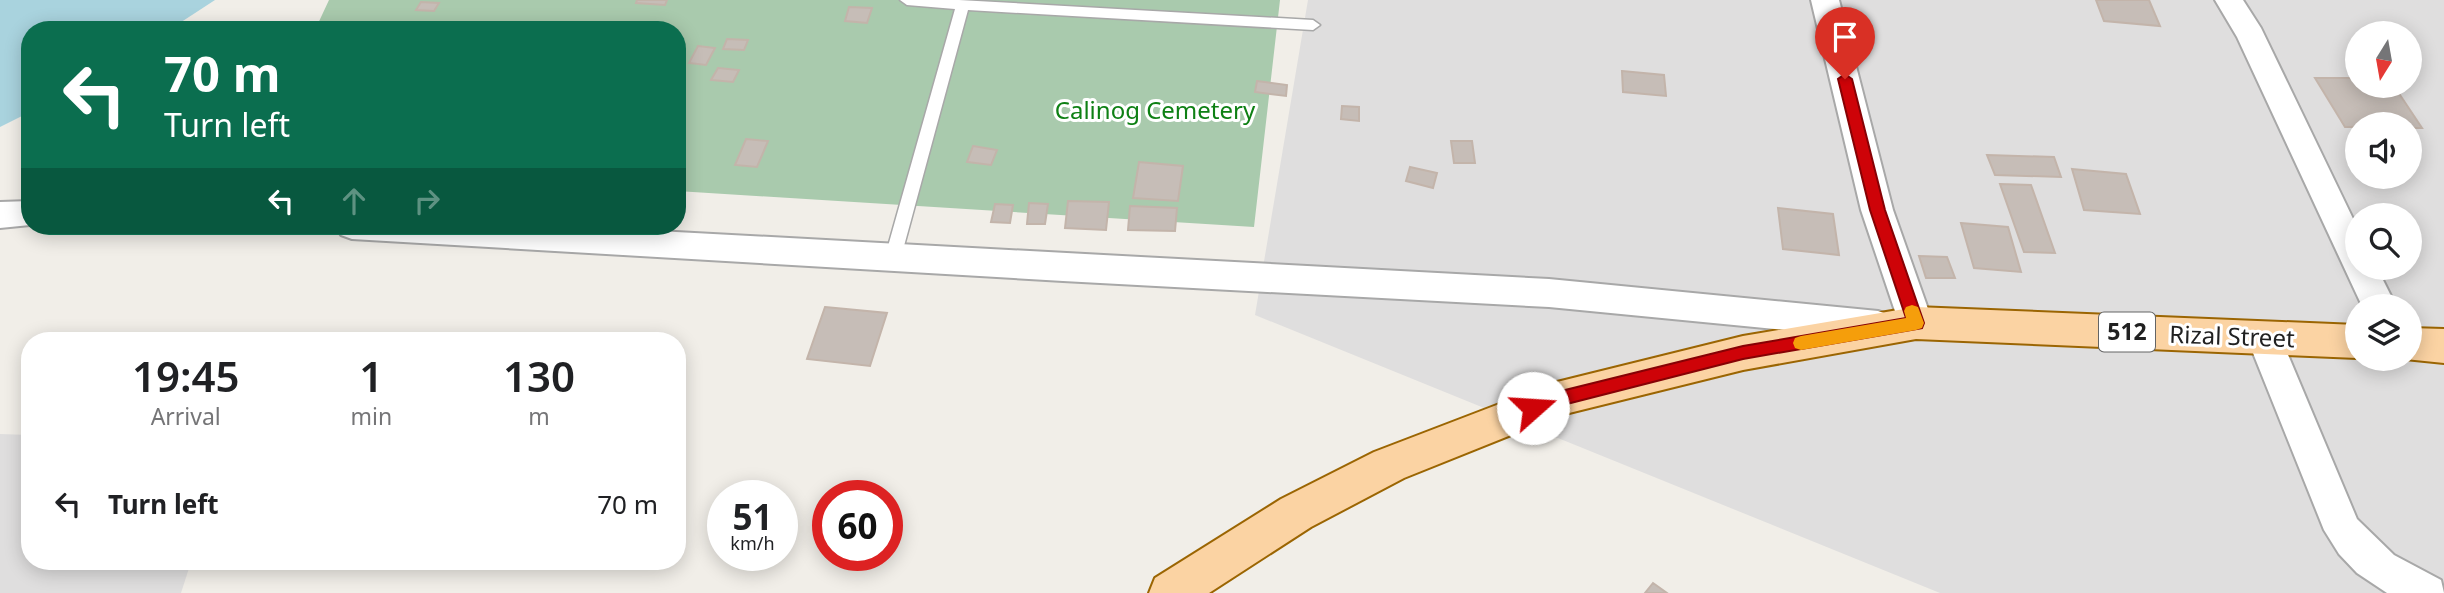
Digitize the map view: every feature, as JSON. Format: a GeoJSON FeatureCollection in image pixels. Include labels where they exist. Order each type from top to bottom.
{"type":"FeatureCollection","features":[{"type":"Feature","properties":{"kind":"main road","name":"Rizal Street"},"geometry":{"type":"LineString","coordinates":[[1907,325],[2345,341]]}},
{"type":"Feature","properties":{"kind":"main road","name":"512"},"geometry":{"type":"LineString","coordinates":[[1171,593],[1296,513],[1389,465],[1557,399],[1743,352],[1907,325]]}},
{"type":"Feature","properties":{"kind":"main road"},"geometry":{"type":"LineString","coordinates":[[2422,345],[2444,346]]}},
{"type":"Feature","properties":{"kind":"street"},"geometry":{"type":"LineString","coordinates":[[509,235],[1549,293],[1907,325],[1825,0]]}},
{"type":"Feature","properties":{"kind":"street"},"geometry":{"type":"LineString","coordinates":[[2229,0],[2251,35],[2345,235]]}},
{"type":"Feature","properties":{"kind":"street"},"geometry":{"type":"LineString","coordinates":[[0,215],[21,214]]}},
{"type":"Feature","properties":{"kind":"street"},"geometry":{"type":"LineString","coordinates":[[2264,338],[2343,530],[2362,555],[2397,579],[2427,593]]}},
{"type":"Feature","properties":{"kind":"lane"},"geometry":{"type":"LineString","coordinates":[[906,0],[1313,24]]}},
{"type":"Feature","properties":{"kind":"lane"},"geometry":{"type":"LineString","coordinates":[[893,257],[963,5]]}},
{"type":"Feature","properties":{"kind":"shaded area"},"geometry":{"type":"Polygon","coordinates":[[[1308,0],[2444,0],[2444,593],[1940,593],[1255,315],[1308,0]]]}},
{"type":"Feature","properties":{"kind":"shaded area"},"geometry":{"type":"Polygon","coordinates":[[[0,434],[21,435],[21,570],[188,570],[181,593],[0,593],[0,434]]]}},
{"type":"Feature","properties":{"kind":"green space","name":"Calinog Cemetery"},"geometry":{"type":"Polygon","coordinates":[[[329,0],[1280,0],[1254,227],[686,192],[686,21],[319,21],[329,0]]]}},
{"type":"Feature","properties":{"kind":"water"},"geometry":{"type":"Polygon","coordinates":[[[0,0],[215,0],[183,21],[21,21],[21,116],[0,127],[0,0]]]}},
{"type":"Feature","properties":{"kind":"building"},"geometry":{"type":"Polygon","coordinates":[[[637,0],[667,0],[665,5],[636,3],[637,0]]]}},
{"type":"Feature","properties":{"kind":"building"},"geometry":{"type":"Polygon","coordinates":[[[2096,0],[2149,0],[2160,26],[2104,21],[2096,0]]]}},
{"type":"Feature","properties":{"kind":"building"},"geometry":{"type":"Polygon","coordinates":[[[421,2],[439,3],[434,11],[416,10],[421,2]]]}},
{"type":"Feature","properties":{"kind":"building"},"geometry":{"type":"Polygon","coordinates":[[[849,7],[872,8],[867,23],[845,21],[849,7]]]}},
{"type":"Feature","properties":{"kind":"building"},"geometry":{"type":"Polygon","coordinates":[[[727,39],[748,40],[744,50],[723,49],[727,39]]]}},
{"type":"Feature","properties":{"kind":"building"},"geometry":{"type":"Polygon","coordinates":[[[698,46],[715,48],[706,65],[689,63],[698,46]]]}},
{"type":"Feature","properties":{"kind":"building"},"geometry":{"type":"Polygon","coordinates":[[[718,68],[739,70],[733,82],[711,80],[718,68]]]}},
{"type":"Feature","properties":{"kind":"building"},"geometry":{"type":"Polygon","coordinates":[[[1622,71],[1664,75],[1666,96],[1623,92],[1622,71]]]}},
{"type":"Feature","properties":{"kind":"building"},"geometry":{"type":"Polygon","coordinates":[[[2315,78],[2345,78],[2345,98],[2402,98],[2411,112],[2345,112],[2345,127],[2315,78]]]}},
{"type":"Feature","properties":{"kind":"building"},"geometry":{"type":"Polygon","coordinates":[[[1257,81],[1287,85],[1286,96],[1255,92],[1257,81]]]}},
{"type":"Feature","properties":{"kind":"building"},"geometry":{"type":"Polygon","coordinates":[[[1342,106],[1359,107],[1359,121],[1341,119],[1342,106]]]}},
{"type":"Feature","properties":{"kind":"building"},"geometry":{"type":"Polygon","coordinates":[[[746,139],[768,141],[757,167],[735,165],[746,139]]]}},
{"type":"Feature","properties":{"kind":"building"},"geometry":{"type":"Polygon","coordinates":[[[1451,141],[1472,141],[1475,163],[1454,163],[1451,141]]]}},
{"type":"Feature","properties":{"kind":"building"},"geometry":{"type":"Polygon","coordinates":[[[973,146],[997,150],[991,165],[967,162],[973,146]]]}},
{"type":"Feature","properties":{"kind":"building"},"geometry":{"type":"Polygon","coordinates":[[[1987,155],[2054,157],[2061,177],[1995,175],[1987,155]]]}},
{"type":"Feature","properties":{"kind":"building"},"geometry":{"type":"Polygon","coordinates":[[[1139,162],[1183,166],[1178,201],[1133,198],[1139,162]]]}},
{"type":"Feature","properties":{"kind":"building"},"geometry":{"type":"Polygon","coordinates":[[[1410,167],[1437,173],[1433,188],[1406,181],[1410,167]]]}},
{"type":"Feature","properties":{"kind":"building"},"geometry":{"type":"Polygon","coordinates":[[[2072,169],[2126,174],[2140,214],[2084,210],[2072,169]]]}},
{"type":"Feature","properties":{"kind":"building"},"geometry":{"type":"Polygon","coordinates":[[[2000,184],[2031,185],[2055,253],[2024,252],[2000,184]]]}},
{"type":"Feature","properties":{"kind":"building"},"geometry":{"type":"Polygon","coordinates":[[[1068,201],[1109,202],[1106,230],[1065,228],[1068,201]]]}},
{"type":"Feature","properties":{"kind":"building"},"geometry":{"type":"Polygon","coordinates":[[[1029,203],[1048,204],[1045,224],[1027,224],[1029,203]]]}},
{"type":"Feature","properties":{"kind":"building"},"geometry":{"type":"Polygon","coordinates":[[[995,204],[1013,205],[1010,223],[991,222],[995,204]]]}},
{"type":"Feature","properties":{"kind":"building"},"geometry":{"type":"Polygon","coordinates":[[[1130,206],[1177,208],[1175,231],[1128,230],[1130,206]]]}},
{"type":"Feature","properties":{"kind":"building"},"geometry":{"type":"Polygon","coordinates":[[[1778,208],[1833,214],[1839,255],[1783,249],[1778,208]]]}},
{"type":"Feature","properties":{"kind":"building"},"geometry":{"type":"Polygon","coordinates":[[[1961,223],[2008,227],[2021,272],[1974,268],[1961,223]]]}},
{"type":"Feature","properties":{"kind":"building"},"geometry":{"type":"Polygon","coordinates":[[[1919,256],[1947,257],[1955,278],[1926,278],[1919,256]]]}},
{"type":"Feature","properties":{"kind":"building"},"geometry":{"type":"Polygon","coordinates":[[[825,307],[887,313],[870,366],[807,359],[825,307]]]}},
{"type":"Feature","properties":{"kind":"building"},"geometry":{"type":"Polygon","coordinates":[[[1653,583],[1667,593],[1645,593],[1653,583]]]}},
{"type":"Feature","properties":{"kind":"slow traffic"},"geometry":{"type":"LineString","coordinates":[[1801,343],[1916,323],[1912,311]]}},
{"type":"Feature","properties":{"kind":"route"},"geometry":{"type":"LineString","coordinates":[[1533,408],[1557,399],[1743,352],[1916,323],[1877,210],[1845,79]]}}]}
